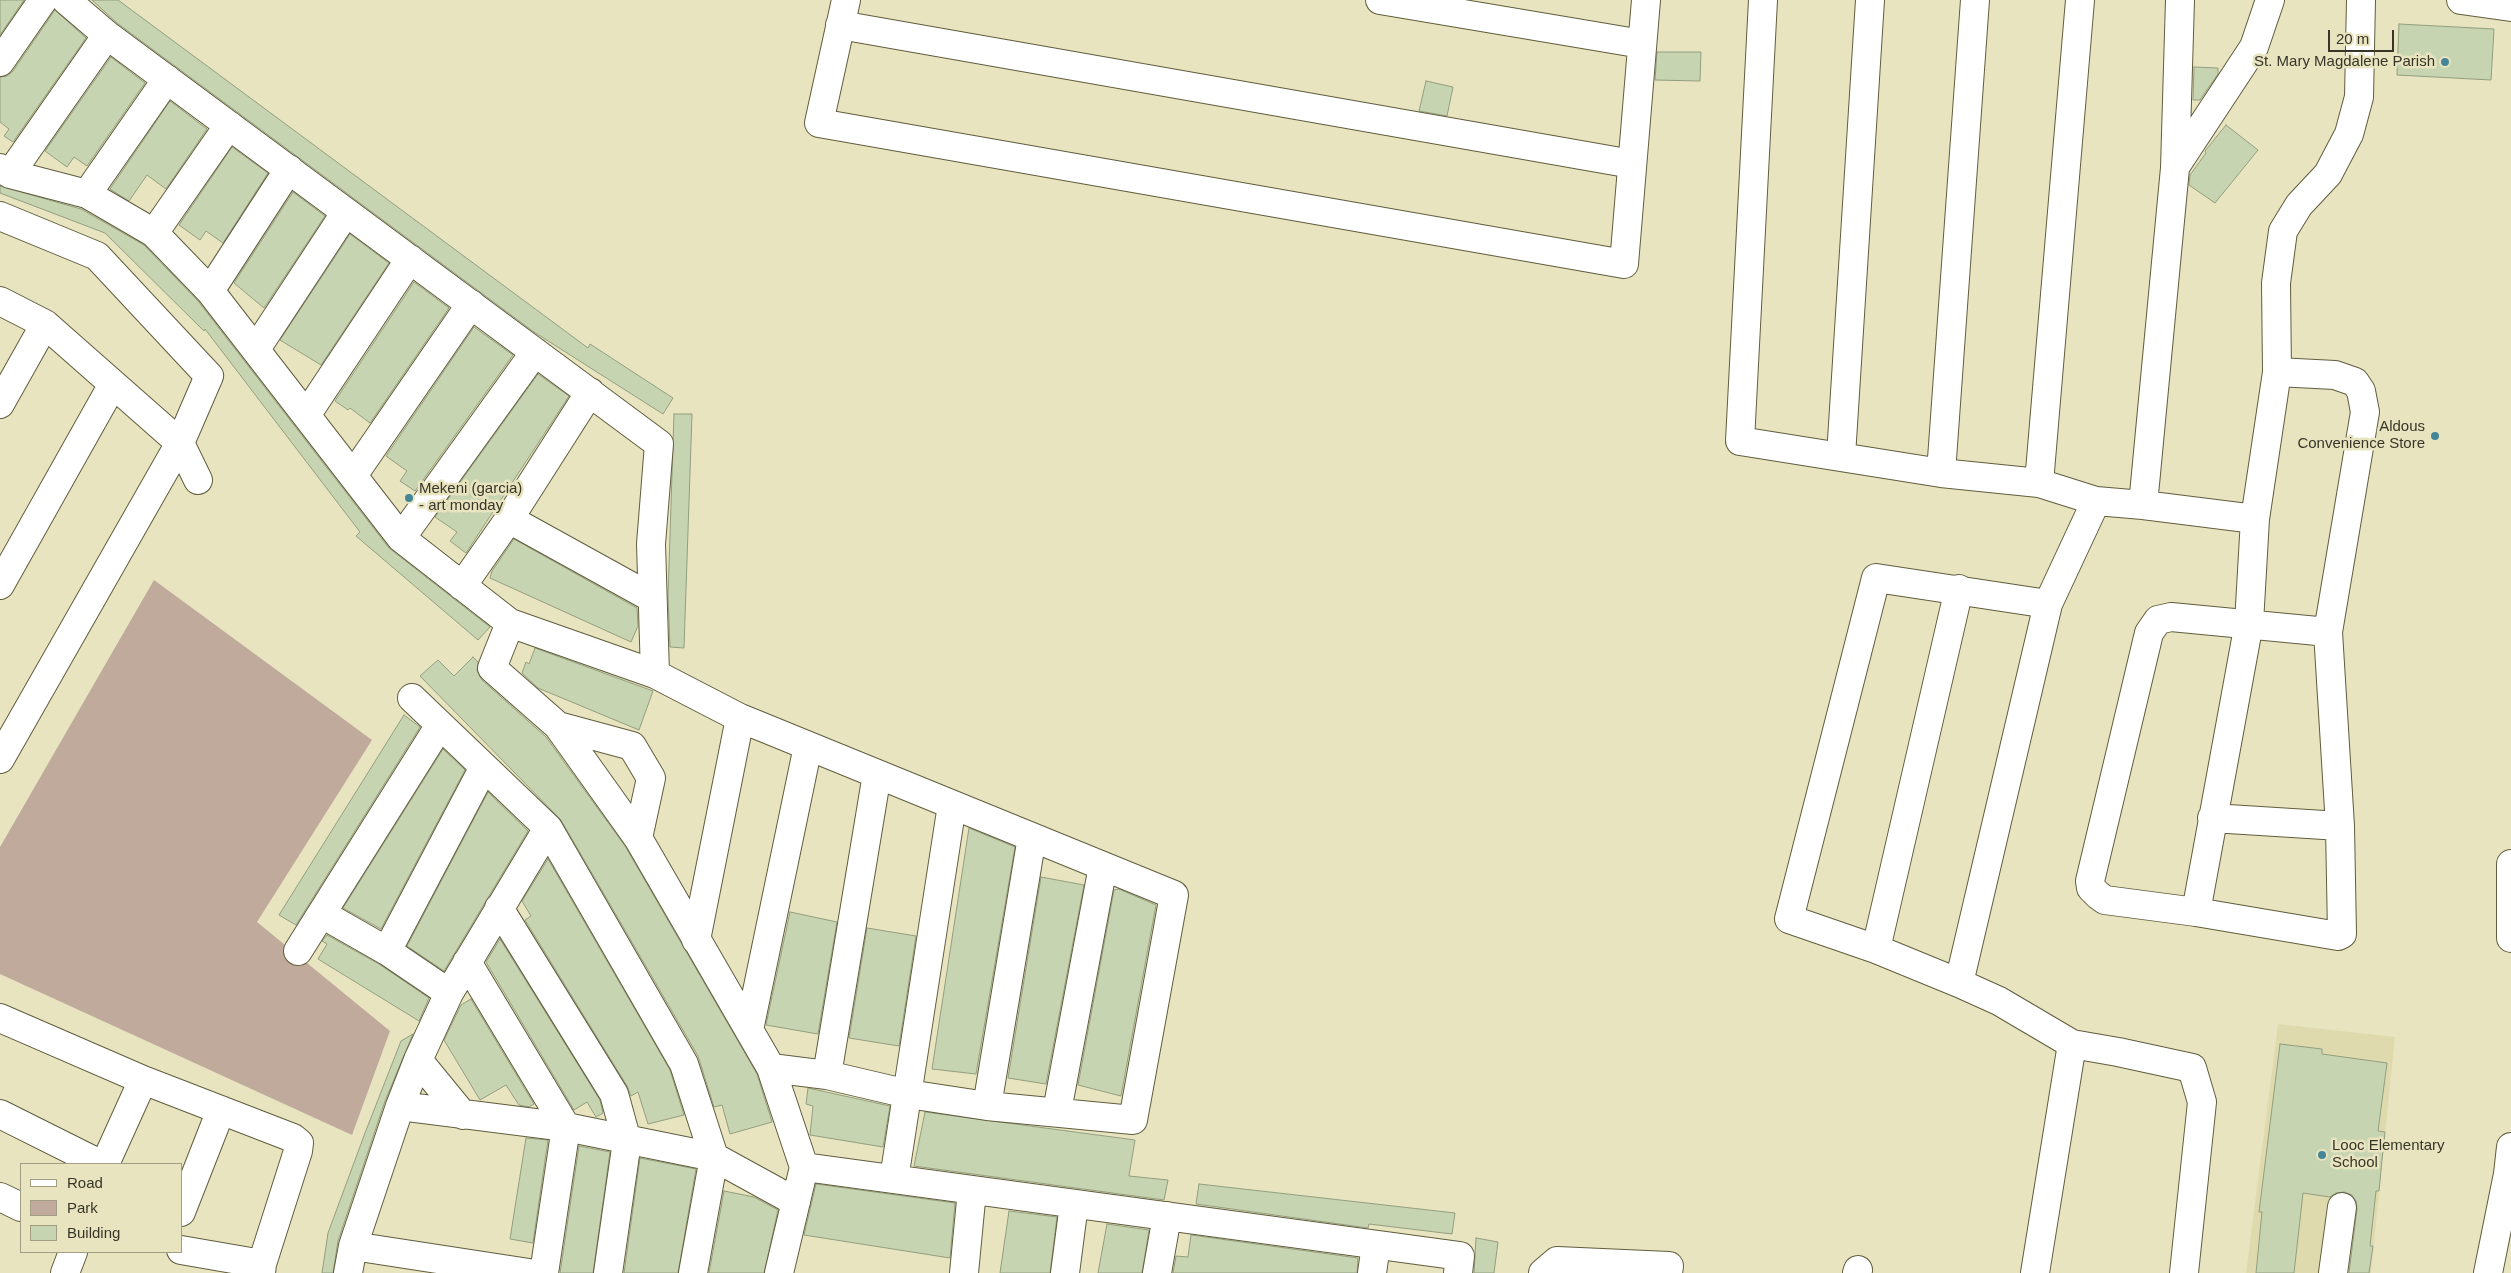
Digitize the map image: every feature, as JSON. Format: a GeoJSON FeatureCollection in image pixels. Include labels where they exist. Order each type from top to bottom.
{"type":"FeatureCollection","features":[{"type":"Feature","properties":{"kind":"street"},"geometry":{"type":"LineString","coordinates":[[0,62],[43,0]]}},
{"type":"Feature","properties":{"kind":"street"},"geometry":{"type":"LineString","coordinates":[[66,0],[107,35],[659,444],[651,544],[655,674]]}},
{"type":"Feature","properties":{"kind":"street"},"geometry":{"type":"LineString","coordinates":[[1380,0],[1642,44]]}},
{"type":"Feature","properties":{"kind":"street"},"geometry":{"type":"LineString","coordinates":[[1632,164],[843,12],[819,123],[1624,264],[1646,0]]}},
{"type":"Feature","properties":{"kind":"street"},"geometry":{"type":"LineString","coordinates":[[1763,0],[1740,440],[1940,473],[2039,483],[2096,501],[2255,519]]}},
{"type":"Feature","properties":{"kind":"street"},"geometry":{"type":"LineString","coordinates":[[1841,456],[1870,0]]}},
{"type":"Feature","properties":{"kind":"street"},"geometry":{"type":"LineString","coordinates":[[1940,473],[1975,0]]}},
{"type":"Feature","properties":{"kind":"street"},"geometry":{"type":"LineString","coordinates":[[2039,483],[2080,0]]}},
{"type":"Feature","properties":{"kind":"street"},"geometry":{"type":"LineString","coordinates":[[2143,505],[2175,168],[2180,0]]}},
{"type":"Feature","properties":{"kind":"street"},"geometry":{"type":"LineString","coordinates":[[2175,168],[2254,47],[2270,0]]}},
{"type":"Feature","properties":{"kind":"street"},"geometry":{"type":"LineString","coordinates":[[2196,912],[2212,818],[2250,623],[2255,519],[2277,372],[2276,283],[2283,231],[2299,205],[2328,174],[2349,134],[2359,97],[2361,0]]}},
{"type":"Feature","properties":{"kind":"street"},"geometry":{"type":"LineString","coordinates":[[2461,0],[2511,7]]}},
{"type":"Feature","properties":{"kind":"street"},"geometry":{"type":"LineString","coordinates":[[107,35],[5,171],[87,194],[154,233],[210,291],[354,474],[401,538],[510,623],[655,674],[740,718],[1174,895],[1133,1120],[1057,1111],[986,1106],[908,1094],[827,1075],[771,1068]]}},
{"type":"Feature","properties":{"kind":"street"},"geometry":{"type":"LineString","coordinates":[[87,194],[167,79]]}},
{"type":"Feature","properties":{"kind":"street"},"geometry":{"type":"LineString","coordinates":[[154,233],[229,126]]}},
{"type":"Feature","properties":{"kind":"street"},"geometry":{"type":"LineString","coordinates":[[210,291],[289,170]]}},
{"type":"Feature","properties":{"kind":"street"},"geometry":{"type":"LineString","coordinates":[[256,349],[346,212]]}},
{"type":"Feature","properties":{"kind":"street"},"geometry":{"type":"LineString","coordinates":[[0,216],[97,256],[208,376],[180,443],[0,759]]}},
{"type":"Feature","properties":{"kind":"street"},"geometry":{"type":"LineString","coordinates":[[307,414],[410,259]]}},
{"type":"Feature","properties":{"kind":"street"},"geometry":{"type":"LineString","coordinates":[[0,301],[44,324],[180,443],[198,480]]}},
{"type":"Feature","properties":{"kind":"street"},"geometry":{"type":"LineString","coordinates":[[354,474],[470,304]]}},
{"type":"Feature","properties":{"kind":"street"},"geometry":{"type":"LineString","coordinates":[[1,402],[44,324]]}},
{"type":"Feature","properties":{"kind":"street"},"geometry":{"type":"LineString","coordinates":[[401,538],[535,352]]}},
{"type":"Feature","properties":{"kind":"street"},"geometry":{"type":"LineString","coordinates":[[2277,372],[2334,375],[2355,382],[2361,391],[2364,412],[2328,632],[2340,826],[2340,936],[2196,912],[2106,900],[2091,888],[2090,881],[2149,633],[2158,620],[2171,617],[2250,623],[2328,632]]}},
{"type":"Feature","properties":{"kind":"street"},"geometry":{"type":"LineString","coordinates":[[0,585],[113,384]]}},
{"type":"Feature","properties":{"kind":"street"},"geometry":{"type":"LineString","coordinates":[[462,586],[509,519],[590,392]]}},
{"type":"Feature","properties":{"kind":"street"},"geometry":{"type":"LineString","coordinates":[[1960,983],[2048,604],[2096,501]]}},
{"type":"Feature","properties":{"kind":"street"},"geometry":{"type":"LineString","coordinates":[[509,519],[652,598]]}},
{"type":"Feature","properties":{"kind":"street"},"geometry":{"type":"LineString","coordinates":[[2048,604],[1959,589],[1876,578],[1789,919],[1876,949],[1960,983],[1998,1001],[2072,1044],[2192,1068],[2202,1102],[2184,1273]]}},
{"type":"Feature","properties":{"kind":"street"},"geometry":{"type":"LineString","coordinates":[[1876,949],[1959,589]]}},
{"type":"Feature","properties":{"kind":"street"},"geometry":{"type":"LineString","coordinates":[[510,623],[492,668],[558,726],[638,838],[771,1068],[804,1166],[796,1202],[787,1272]]}},
{"type":"Feature","properties":{"kind":"street"},"geometry":{"type":"LineString","coordinates":[[412,698],[548,828],[684,1064],[714,1157],[692,1273]]}},
{"type":"Feature","properties":{"kind":"street"},"geometry":{"type":"LineString","coordinates":[[696,940],[740,718]]}},
{"type":"Feature","properties":{"kind":"street"},"geometry":{"type":"LineString","coordinates":[[298,951],[440,725]]}},
{"type":"Feature","properties":{"kind":"street"},"geometry":{"type":"LineString","coordinates":[[558,726],[632,746],[650,778],[638,838]]}},
{"type":"Feature","properties":{"kind":"street"},"geometry":{"type":"LineString","coordinates":[[749,1030],[808,746]]}},
{"type":"Feature","properties":{"kind":"street"},"geometry":{"type":"LineString","coordinates":[[387,951],[484,767]]}},
{"type":"Feature","properties":{"kind":"street"},"geometry":{"type":"LineString","coordinates":[[827,1075],[877,774]]}},
{"type":"Feature","properties":{"kind":"street"},"geometry":{"type":"LineString","coordinates":[[894,1179],[952,805]]}},
{"type":"Feature","properties":{"kind":"street"},"geometry":{"type":"LineString","coordinates":[[2212,818],[2340,826]]}},
{"type":"Feature","properties":{"kind":"street"},"geometry":{"type":"LineString","coordinates":[[348,1273],[353,1246],[400,1106],[418,1060],[449,993],[548,828]]}},
{"type":"Feature","properties":{"kind":"street"},"geometry":{"type":"LineString","coordinates":[[986,1106],[1032,837]]}},
{"type":"Feature","properties":{"kind":"street"},"geometry":{"type":"LineString","coordinates":[[1057,1111],[1104,866]]}},
{"type":"Feature","properties":{"kind":"street"},"geometry":{"type":"LineString","coordinates":[[2511,878],[2511,938]]}},
{"type":"Feature","properties":{"kind":"street"},"geometry":{"type":"LineString","coordinates":[[499,908],[614,1094],[627,1140],[608,1273]]}},
{"type":"Feature","properties":{"kind":"street"},"geometry":{"type":"LineString","coordinates":[[322,914],[387,951],[449,993]]}},
{"type":"Feature","properties":{"kind":"street"},"geometry":{"type":"LineString","coordinates":[[467,962],[566,1127],[544,1273]]}},
{"type":"Feature","properties":{"kind":"street"},"geometry":{"type":"LineString","coordinates":[[0,1018],[143,1080],[293,1138],[298,1143],[298,1150],[261,1269],[182,1250]]}},
{"type":"Feature","properties":{"kind":"street"},"geometry":{"type":"LineString","coordinates":[[2034,1273],[2072,1044]]}},
{"type":"Feature","properties":{"kind":"street"},"geometry":{"type":"LineString","coordinates":[[418,1060],[463,1115]]}},
{"type":"Feature","properties":{"kind":"street"},"geometry":{"type":"LineString","coordinates":[[105,1163],[143,1080]]}},
{"type":"Feature","properties":{"kind":"street"},"geometry":{"type":"LineString","coordinates":[[400,1106],[566,1127],[714,1157],[796,1202]]}},
{"type":"Feature","properties":{"kind":"street"},"geometry":{"type":"LineString","coordinates":[[182,1209],[221,1110]]}},
{"type":"Feature","properties":{"kind":"street"},"geometry":{"type":"LineString","coordinates":[[0,1114],[98,1163]]}},
{"type":"Feature","properties":{"kind":"street"},"geometry":{"type":"LineString","coordinates":[[2488,1273],[2510,1175],[2511,1147]]}},
{"type":"Feature","properties":{"kind":"street"},"geometry":{"type":"LineString","coordinates":[[804,1166],[1460,1256],[1458,1273]]}},
{"type":"Feature","properties":{"kind":"street"},"geometry":{"type":"LineString","coordinates":[[964,1273],[972,1190]]}},
{"type":"Feature","properties":{"kind":"street"},"geometry":{"type":"LineString","coordinates":[[0,1197],[20,1207]]}},
{"type":"Feature","properties":{"kind":"street"},"geometry":{"type":"LineString","coordinates":[[1065,1273],[1074,1204]]}},
{"type":"Feature","properties":{"kind":"street"},"geometry":{"type":"LineString","coordinates":[[2333,1273],[2342,1207]]}},
{"type":"Feature","properties":{"kind":"street"},"geometry":{"type":"LineString","coordinates":[[1157,1273],[1167,1216]]}},
{"type":"Feature","properties":{"kind":"street"},"geometry":{"type":"LineString","coordinates":[[1372,1273],[1376,1245]]}},
{"type":"Feature","properties":{"kind":"street"},"geometry":{"type":"LineString","coordinates":[[353,1246],[529,1273]]}},
{"type":"Feature","properties":{"kind":"street"},"geometry":{"type":"LineString","coordinates":[[65,1273],[72,1253]]}},
{"type":"Feature","properties":{"kind":"street"},"geometry":{"type":"LineString","coordinates":[[1543,1273],[1557,1261],[1669,1266],[1668,1273]]}},
{"type":"Feature","properties":{"kind":"shaded area","name":"Looc Elementary School"},"geometry":{"type":"Polygon","coordinates":[[[2278,1024],[2395,1037],[2371,1273],[2246,1273],[2278,1024]]]}},
{"type":"Feature","properties":{"kind":"green space"},"geometry":{"type":"Polygon","coordinates":[[[154,580],[372,740],[257,922],[390,1031],[352,1135],[0,974],[0,847],[154,580]]]}},
{"type":"Feature","properties":{"kind":"building"},"geometry":{"type":"Polygon","coordinates":[[[0,0],[24,0],[0,35],[0,0]]]}},
{"type":"Feature","properties":{"kind":"building"},"geometry":{"type":"Polygon","coordinates":[[[92,0],[118,0],[588,348],[590,344],[673,398],[663,414],[534,332],[117,23],[92,0]]]}},
{"type":"Feature","properties":{"kind":"building"},"geometry":{"type":"Polygon","coordinates":[[[55,10],[86,38],[13,142],[4,136],[9,129],[0,122],[0,77],[7,76],[13,71],[55,10]]]}},
{"type":"Feature","properties":{"kind":"building","name":"St. Mary Magdalene Parish"},"geometry":{"type":"Polygon","coordinates":[[[2399,24],[2494,29],[2491,80],[2397,75],[2399,24]]]}},
{"type":"Feature","properties":{"kind":"building"},"geometry":{"type":"Polygon","coordinates":[[[1657,52],[1701,52],[1700,81],[1655,80],[1657,52]]]}},
{"type":"Feature","properties":{"kind":"building"},"geometry":{"type":"Polygon","coordinates":[[[111,57],[145,83],[87,166],[74,157],[67,167],[45,151],[111,57]]]}},
{"type":"Feature","properties":{"kind":"building"},"geometry":{"type":"Polygon","coordinates":[[[2194,67],[2218,68],[2218,74],[2200,100],[2193,100],[2194,67]]]}},
{"type":"Feature","properties":{"kind":"building"},"geometry":{"type":"Polygon","coordinates":[[[1426,81],[1453,87],[1447,116],[1419,111],[1426,81]]]}},
{"type":"Feature","properties":{"kind":"building"},"geometry":{"type":"Polygon","coordinates":[[[170,101],[207,129],[166,189],[147,175],[129,201],[110,189],[170,101]]]}},
{"type":"Feature","properties":{"kind":"building"},"geometry":{"type":"Polygon","coordinates":[[[2226,125],[2258,150],[2215,203],[2189,185],[2190,175],[2206,153],[2205,151],[2226,125]]]}},
{"type":"Feature","properties":{"kind":"building"},"geometry":{"type":"Polygon","coordinates":[[[232,147],[268,173],[223,243],[206,231],[200,240],[179,225],[232,147]]]}},
{"type":"Feature","properties":{"kind":"building"},"geometry":{"type":"Polygon","coordinates":[[[0,186],[81,209],[144,245],[198,301],[389,548],[490,627],[478,640],[356,536],[360,532],[205,329],[204,331],[105,233],[0,193],[0,186]]]}},
{"type":"Feature","properties":{"kind":"building"},"geometry":{"type":"Polygon","coordinates":[[[293,192],[325,216],[264,308],[234,283],[293,192]]]}},
{"type":"Feature","properties":{"kind":"building"},"geometry":{"type":"Polygon","coordinates":[[[350,234],[389,263],[321,365],[280,340],[350,234]]]}},
{"type":"Feature","properties":{"kind":"building"},"geometry":{"type":"Polygon","coordinates":[[[414,282],[449,308],[370,423],[350,408],[348,410],[335,401],[414,282]]]}},
{"type":"Feature","properties":{"kind":"building"},"geometry":{"type":"Polygon","coordinates":[[[474,327],[513,355],[415,491],[400,481],[407,471],[386,456],[474,327]]]}},
{"type":"Feature","properties":{"kind":"building"},"geometry":{"type":"Polygon","coordinates":[[[538,374],[569,396],[466,553],[450,541],[457,532],[435,517],[538,374]]]}},
{"type":"Feature","properties":{"kind":"building"},"geometry":{"type":"Polygon","coordinates":[[[674,414],[692,414],[684,648],[670,647],[668,596],[674,414]]]}},
{"type":"Feature","properties":{"kind":"building"},"geometry":{"type":"Polygon","coordinates":[[[514,539],[637,608],[638,626],[631,642],[490,578],[492,571],[514,539]]]}},
{"type":"Feature","properties":{"kind":"building"},"geometry":{"type":"Polygon","coordinates":[[[535,648],[653,691],[639,730],[538,688],[522,673],[526,662],[529,664],[535,648]]]}},
{"type":"Feature","properties":{"kind":"building"},"geometry":{"type":"Polygon","coordinates":[[[473,657],[478,662],[477,671],[482,680],[546,737],[625,846],[757,1074],[772,1122],[730,1134],[722,1105],[714,1107],[698,1056],[561,820],[420,676],[438,660],[454,676],[473,657]]]}},
{"type":"Feature","properties":{"kind":"building"},"geometry":{"type":"Polygon","coordinates":[[[404,715],[420,727],[296,925],[279,915],[404,715]]]}},
{"type":"Feature","properties":{"kind":"building"},"geometry":{"type":"Polygon","coordinates":[[[443,749],[465,770],[381,929],[343,908],[443,749]]]}},
{"type":"Feature","properties":{"kind":"building"},"geometry":{"type":"Polygon","coordinates":[[[488,792],[528,831],[444,971],[407,946],[488,792]]]}},
{"type":"Feature","properties":{"kind":"building"},"geometry":{"type":"Polygon","coordinates":[[[969,828],[1015,847],[976,1074],[932,1069],[969,828]]]}},
{"type":"Feature","properties":{"kind":"building"},"geometry":{"type":"Polygon","coordinates":[[[548,859],[670,1070],[684,1115],[648,1124],[638,1092],[631,1096],[627,1086],[525,920],[531,916],[522,901],[548,859]]]}},
{"type":"Feature","properties":{"kind":"building"},"geometry":{"type":"Polygon","coordinates":[[[1041,877],[1084,885],[1046,1084],[1008,1078],[1041,877]]]}},
{"type":"Feature","properties":{"kind":"building"},"geometry":{"type":"Polygon","coordinates":[[[1119,889],[1156,905],[1121,1096],[1078,1085],[1114,890],[1119,889]]]}},
{"type":"Feature","properties":{"kind":"building"},"geometry":{"type":"Polygon","coordinates":[[[790,912],[837,922],[818,1034],[766,1025],[790,912]]]}},
{"type":"Feature","properties":{"kind":"building"},"geometry":{"type":"Polygon","coordinates":[[[867,928],[916,936],[899,1046],[849,1038],[867,928]]]}},
{"type":"Feature","properties":{"kind":"building"},"geometry":{"type":"Polygon","coordinates":[[[327,935],[379,964],[429,998],[419,1021],[318,959],[327,944],[322,941],[327,935]]]}},
{"type":"Feature","properties":{"kind":"building"},"geometry":{"type":"Polygon","coordinates":[[[500,939],[600,1100],[603,1113],[596,1117],[587,1102],[574,1110],[486,962],[500,939]]]}},
{"type":"Feature","properties":{"kind":"building"},"geometry":{"type":"Polygon","coordinates":[[[471,999],[534,1104],[529,1107],[519,1105],[506,1085],[480,1100],[444,1040],[461,1005],[471,999]]]}},
{"type":"Feature","properties":{"kind":"building"},"geometry":{"type":"Polygon","coordinates":[[[413,1034],[385,1101],[338,1241],[333,1273],[322,1273],[328,1233],[365,1133],[401,1041],[413,1034]]]}},
{"type":"Feature","properties":{"kind":"building","name":"Looc Elementary School"},"geometry":{"type":"Polygon","coordinates":[[[2280,1044],[2322,1049],[2322,1054],[2387,1063],[2378,1131],[2385,1132],[2379,1191],[2376,1191],[2370,1246],[2373,1246],[2369,1273],[2349,1273],[2357,1209],[2356,1201],[2352,1195],[2344,1192],[2336,1193],[2330,1197],[2303,1193],[2294,1273],[2256,1273],[2262,1212],[2259,1212],[2280,1044]]]}},
{"type":"Feature","properties":{"kind":"building"},"geometry":{"type":"Polygon","coordinates":[[[808,1088],[890,1106],[883,1147],[810,1135],[813,1106],[806,1104],[808,1088]]]}},
{"type":"Feature","properties":{"kind":"building"},"geometry":{"type":"Polygon","coordinates":[[[925,1112],[1135,1140],[1129,1176],[1168,1180],[1164,1200],[914,1166],[925,1112]]]}},
{"type":"Feature","properties":{"kind":"building"},"geometry":{"type":"Polygon","coordinates":[[[526,1138],[548,1140],[533,1243],[510,1239],[526,1138]]]}},
{"type":"Feature","properties":{"kind":"building"},"geometry":{"type":"Polygon","coordinates":[[[579,1146],[610,1152],[593,1273],[560,1273],[579,1146]]]}},
{"type":"Feature","properties":{"kind":"building"},"geometry":{"type":"Polygon","coordinates":[[[640,1158],[696,1169],[678,1273],[624,1273],[640,1158]]]}},
{"type":"Feature","properties":{"kind":"building"},"geometry":{"type":"Polygon","coordinates":[[[816,1184],[955,1203],[950,1258],[804,1235],[816,1184]]]}},
{"type":"Feature","properties":{"kind":"building"},"geometry":{"type":"Polygon","coordinates":[[[1199,1184],[1455,1213],[1452,1234],[1369,1224],[1368,1228],[1196,1204],[1199,1184]]]}},
{"type":"Feature","properties":{"kind":"building"},"geometry":{"type":"Polygon","coordinates":[[[724,1191],[754,1197],[778,1210],[764,1273],[709,1273],[724,1191]]]}},
{"type":"Feature","properties":{"kind":"building"},"geometry":{"type":"Polygon","coordinates":[[[1009,1211],[1057,1217],[1050,1273],[1000,1273],[1009,1211]]]}},
{"type":"Feature","properties":{"kind":"building"},"geometry":{"type":"Polygon","coordinates":[[[1107,1224],[1149,1230],[1142,1273],[1098,1273],[1107,1224]]]}},
{"type":"Feature","properties":{"kind":"building"},"geometry":{"type":"Polygon","coordinates":[[[1191,1235],[1358,1258],[1357,1273],[1173,1273],[1176,1256],[1188,1257],[1191,1235]]]}},
{"type":"Feature","properties":{"kind":"building"},"geometry":{"type":"Polygon","coordinates":[[[1476,1238],[1498,1242],[1494,1273],[1474,1273],[1476,1238]]]}},
{"type":"Feature","properties":{"kind":"place","name":"St. Mary Magdalene Parish"},"geometry":{"type":"Point","coordinates":[2445,62]}},
{"type":"Feature","properties":{"kind":"place","name":"Aldous Convenience Store"},"geometry":{"type":"Point","coordinates":[2435,436]}},
{"type":"Feature","properties":{"kind":"place","name":"Mekeni (garcia) - art monday"},"geometry":{"type":"Point","coordinates":[409,498]}},
{"type":"Feature","properties":{"kind":"place","name":"Looc Elementary School"},"geometry":{"type":"Point","coordinates":[2322,1155]}}]}
